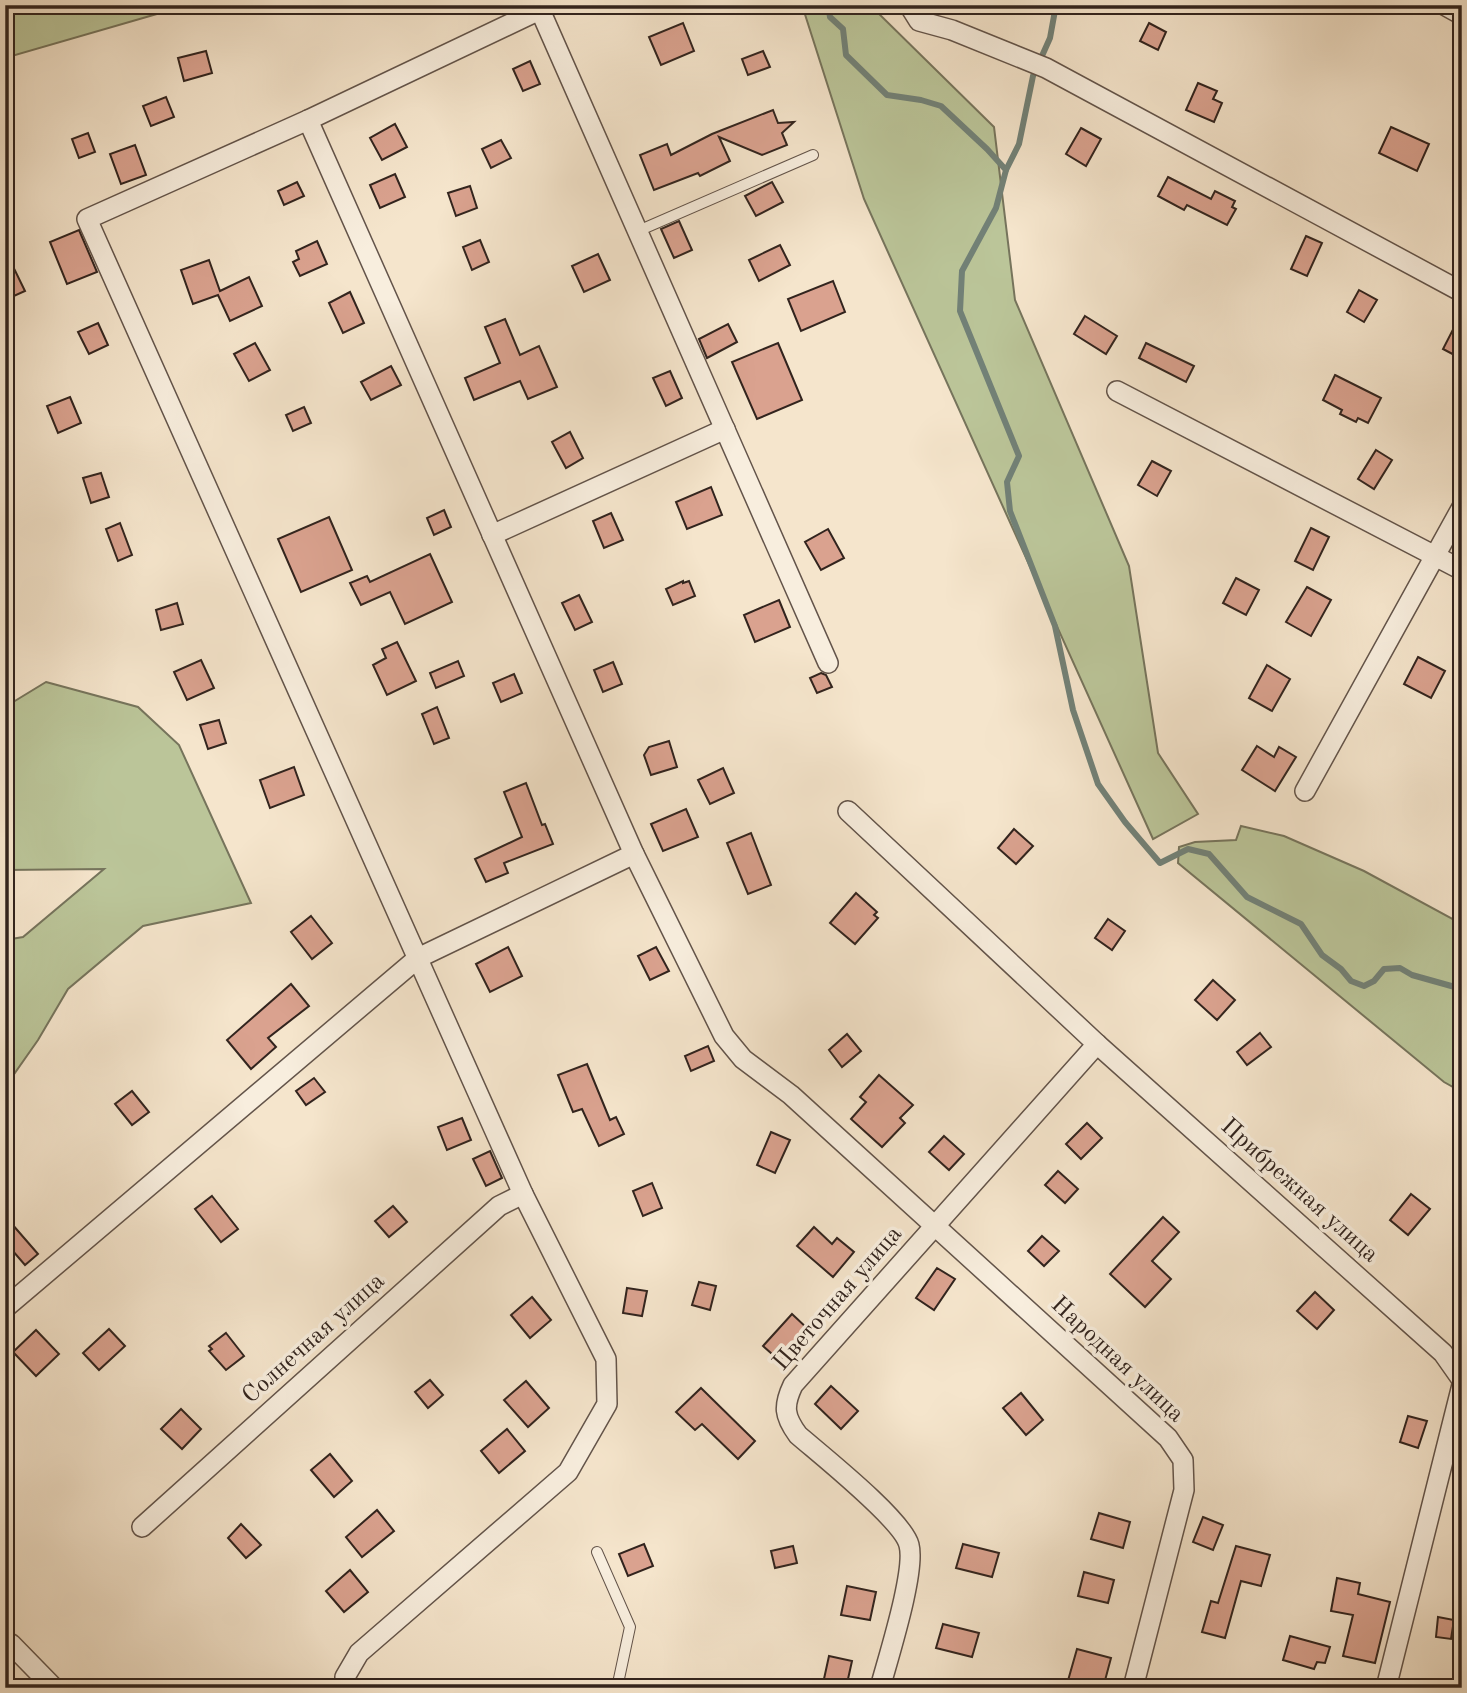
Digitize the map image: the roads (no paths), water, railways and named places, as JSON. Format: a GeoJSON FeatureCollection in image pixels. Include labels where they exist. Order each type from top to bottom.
{"type":"FeatureCollection","features":[{"type":"Feature","properties":{"kind":"street"},"geometry":{"type":"LineString","coordinates":[[909,5],[919,21],[952,30],[1026,58],[1462,292]]}},
{"type":"Feature","properties":{"kind":"street"},"geometry":{"type":"LineString","coordinates":[[1444,5],[1462,15]]}},
{"type":"Feature","properties":{"kind":"street"},"geometry":{"type":"LineString","coordinates":[[347,1688],[345,1676],[359,1653],[568,1472],[607,1404],[607,1359],[523,1194],[87,219],[308,120],[545,8],[638,231],[828,663]]}},
{"type":"Feature","properties":{"kind":"street","name":"Народная улица"},"geometry":{"type":"LineString","coordinates":[[308,120],[634,854],[724,1036],[743,1059],[791,1095],[1168,1438],[1183,1460],[1184,1490],[1133,1688]]}},
{"type":"Feature","properties":{"kind":"street"},"geometry":{"type":"LineString","coordinates":[[1117,391],[1462,570]]}},
{"type":"Feature","properties":{"kind":"street"},"geometry":{"type":"LineString","coordinates":[[492,535],[725,429]]}},
{"type":"Feature","properties":{"kind":"street"},"geometry":{"type":"LineString","coordinates":[[1305,791],[1462,507]]}},
{"type":"Feature","properties":{"kind":"street","name":"Прибрежная улица"},"geometry":{"type":"LineString","coordinates":[[848,811],[1097,1044],[1443,1353],[1462,1382],[1386,1688]]}},
{"type":"Feature","properties":{"kind":"street"},"geometry":{"type":"LineString","coordinates":[[5,1308],[418,958],[634,854]]}},
{"type":"Feature","properties":{"kind":"street","name":"Цветочная улица"},"geometry":{"type":"LineString","coordinates":[[880,1688],[909,1573],[909,1545],[895,1521],[798,1434],[788,1421],[786,1401],[793,1384],[1097,1044]]}},
{"type":"Feature","properties":{"kind":"street","name":"Солнечная улица"},"geometry":{"type":"LineString","coordinates":[[142,1527],[499,1206],[523,1194]]}},
{"type":"Feature","properties":{"kind":"street"},"geometry":{"type":"LineString","coordinates":[[5,1650],[11,1644],[54,1688]]}},
{"type":"Feature","properties":{"kind":"lane"},"geometry":{"type":"LineString","coordinates":[[638,231],[813,155]]}},
{"type":"Feature","properties":{"kind":"lane"},"geometry":{"type":"LineString","coordinates":[[597,1552],[630,1626],[617,1688]]}},
{"type":"Feature","properties":{"kind":"waterway"},"geometry":{"type":"LineString","coordinates":[[828,5],[830,17],[843,29],[846,55],[887,95],[941,106],[1006,170],[996,208],[962,271],[960,311],[1019,456],[1007,482],[1010,511],[1055,626],[1073,710],[1098,784],[1125,822],[1160,863],[1188,849],[1209,854],[1247,897],[1301,924],[1322,955],[1341,969],[1351,981],[1364,986],[1374,981],[1384,969],[1400,968],[1412,975],[1462,989]]}},
{"type":"Feature","properties":{"kind":"waterway"},"geometry":{"type":"LineString","coordinates":[[1006,170],[1019,144],[1033,76],[1050,38],[1056,5]]}}]}
